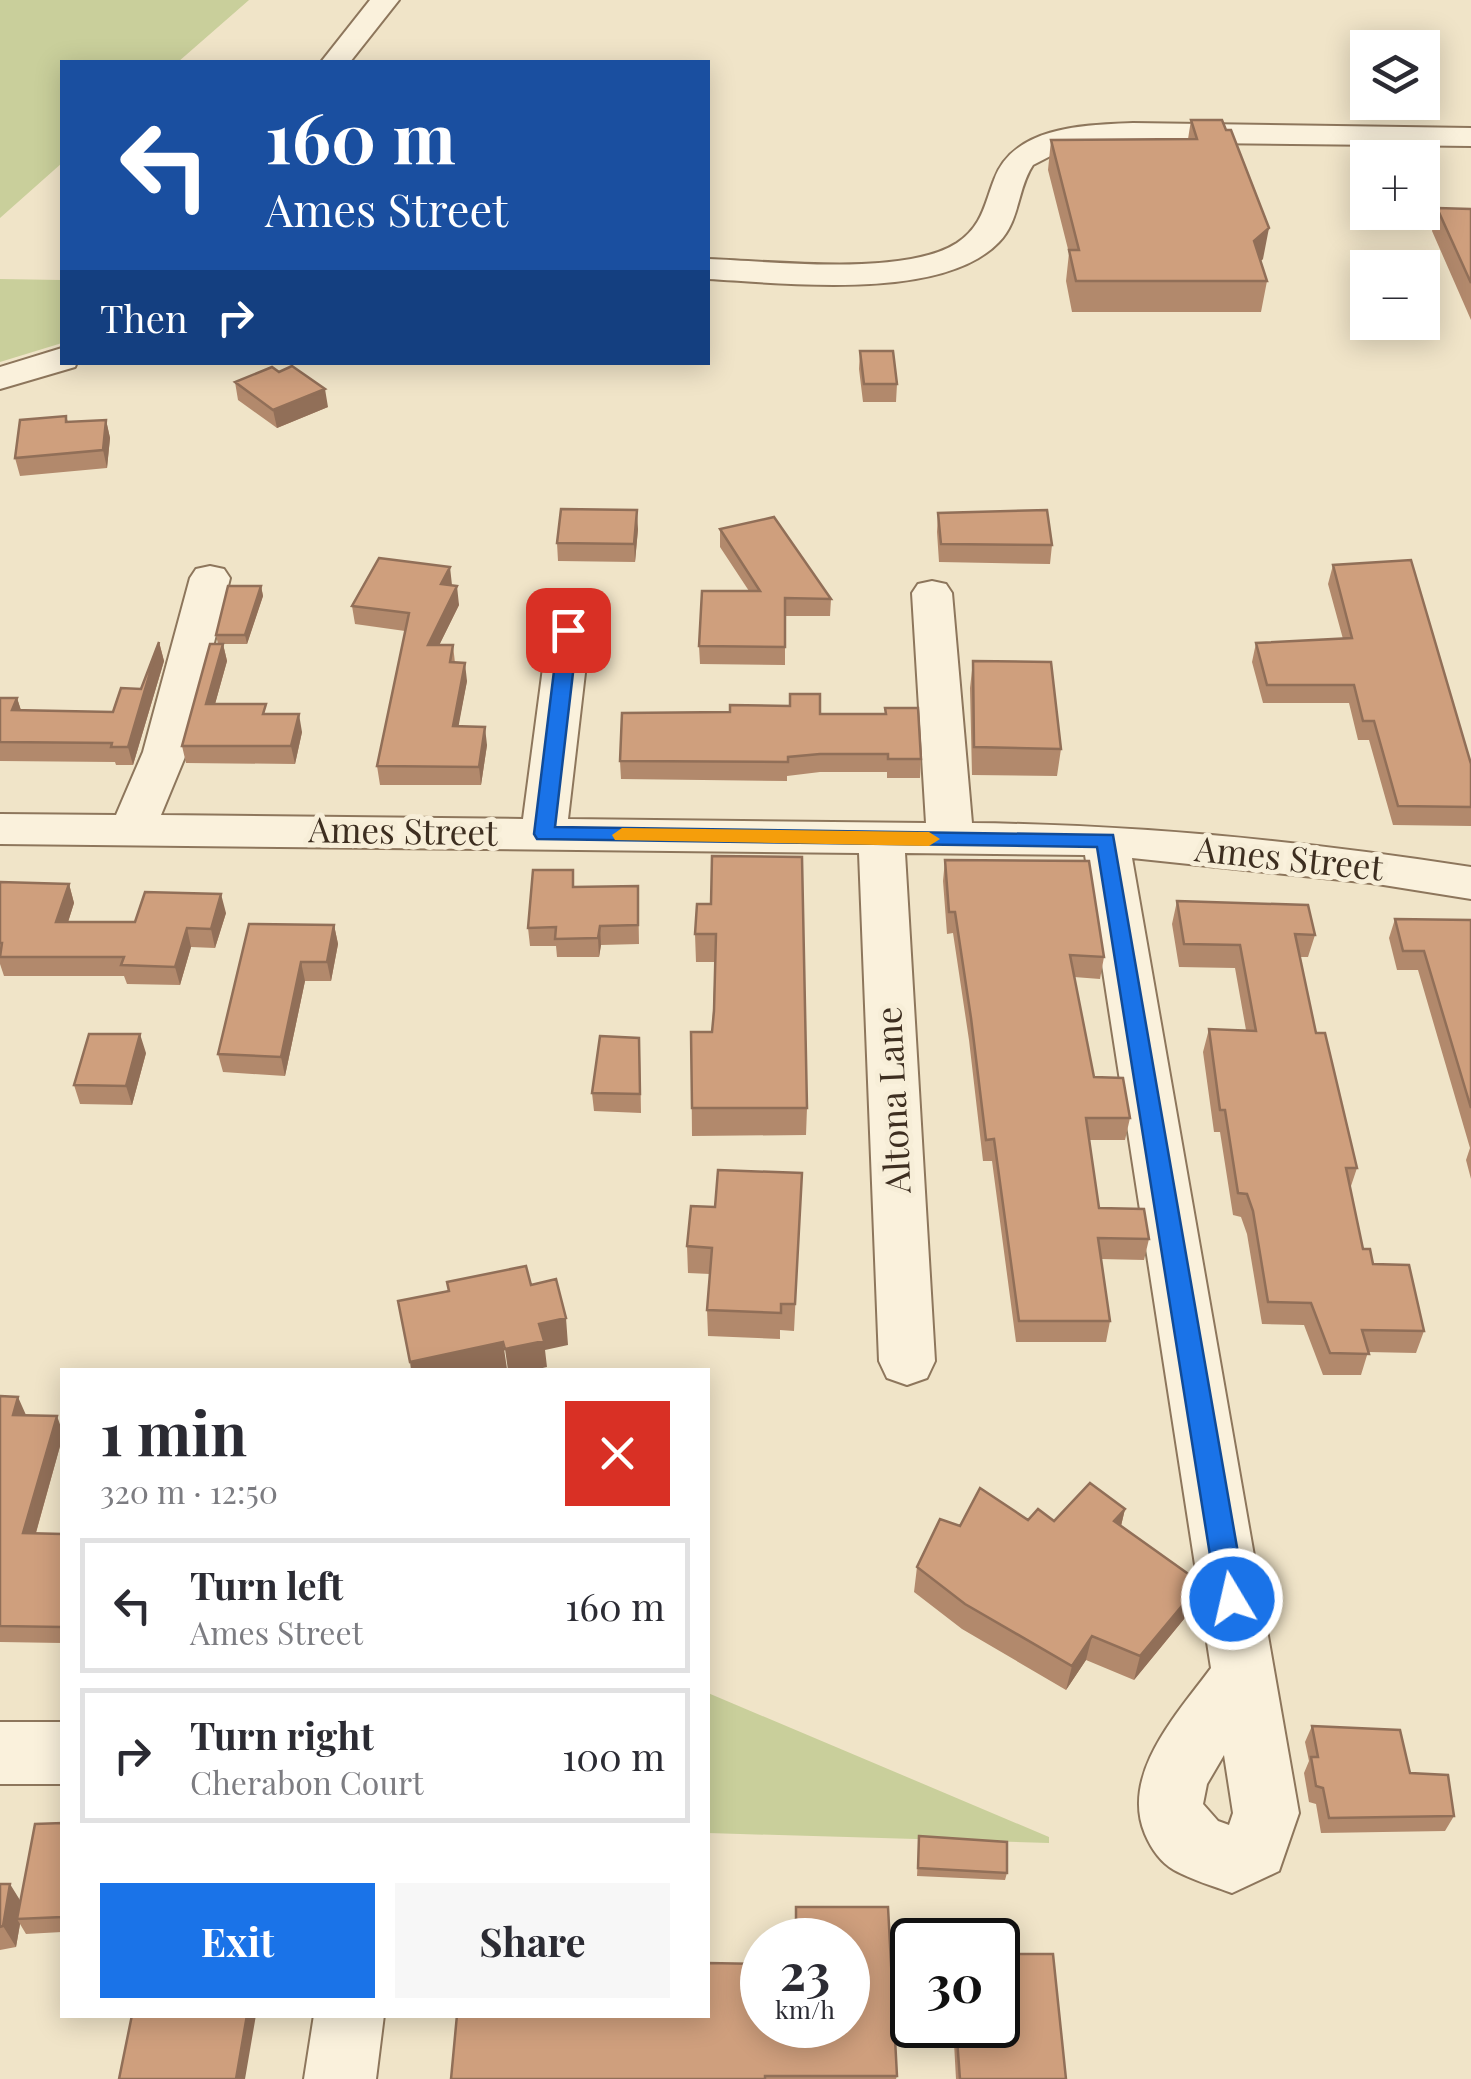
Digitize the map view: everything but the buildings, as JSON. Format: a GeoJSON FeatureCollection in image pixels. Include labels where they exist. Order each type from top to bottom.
{"type":"FeatureCollection","features":[{"type":"Feature","properties":{"kind":"street"},"geometry":{"type":"LineString","coordinates":[[337,60],[385,0]]}},
{"type":"Feature","properties":{"kind":"street"},"geometry":{"type":"LineString","coordinates":[[710,269],[865,271],[943,260],[973,247],[990,232],[1016,162],[1036,149],[1071,138],[1140,133],[1471,138]]}},
{"type":"Feature","properties":{"kind":"street"},"geometry":{"type":"LineString","coordinates":[[0,378],[60,360]]}},
{"type":"Feature","properties":{"kind":"street"},"geometry":{"type":"LineString","coordinates":[[132,830],[165,752],[210,578]]}},
{"type":"Feature","properties":{"kind":"street"},"geometry":{"type":"LineString","coordinates":[[932,593],[950,839]]}},
{"type":"Feature","properties":{"kind":"street"},"geometry":{"type":"LineString","coordinates":[[544,834],[568,630]]}},
{"type":"Feature","properties":{"kind":"street","name":"Ames Street"},"geometry":{"type":"LineString","coordinates":[[0,828],[1106,840],[1371,868],[1471,883]]}},
{"type":"Feature","properties":{"kind":"street","name":"Altona Lane"},"geometry":{"type":"LineString","coordinates":[[881,838],[907,1361]]}},
{"type":"Feature","properties":{"kind":"street"},"geometry":{"type":"LineString","coordinates":[[1106,840],[1244,1675]]}},
{"type":"Feature","properties":{"kind":"street"},"geometry":{"type":"LineString","coordinates":[[0,1753],[60,1753]]}},
{"type":"Feature","properties":{"kind":"street"},"geometry":{"type":"LineString","coordinates":[[340,2079],[349,2018]]}},
{"type":"Feature","properties":{"kind":"green space"},"geometry":{"type":"Polygon","coordinates":[[[0,0],[249,0],[180,60],[60,60],[60,165],[0,218],[0,0]]]}},
{"type":"Feature","properties":{"kind":"green space"},"geometry":{"type":"Polygon","coordinates":[[[0,279],[60,280],[60,344],[0,362],[0,279]]]}},
{"type":"Feature","properties":{"kind":"green space"},"geometry":{"type":"Polygon","coordinates":[[[710,1694],[1049,1837],[1049,1843],[710,1833],[710,1694]]]}},
{"type":"Feature","properties":{"kind":"slow traffic"},"geometry":{"type":"LineString","coordinates":[[622,835],[929,839]]}},
{"type":"Feature","properties":{"kind":"route"},"geometry":{"type":"LineString","coordinates":[[568,630],[544,834],[1106,840],[1232,1599]]}}]}
